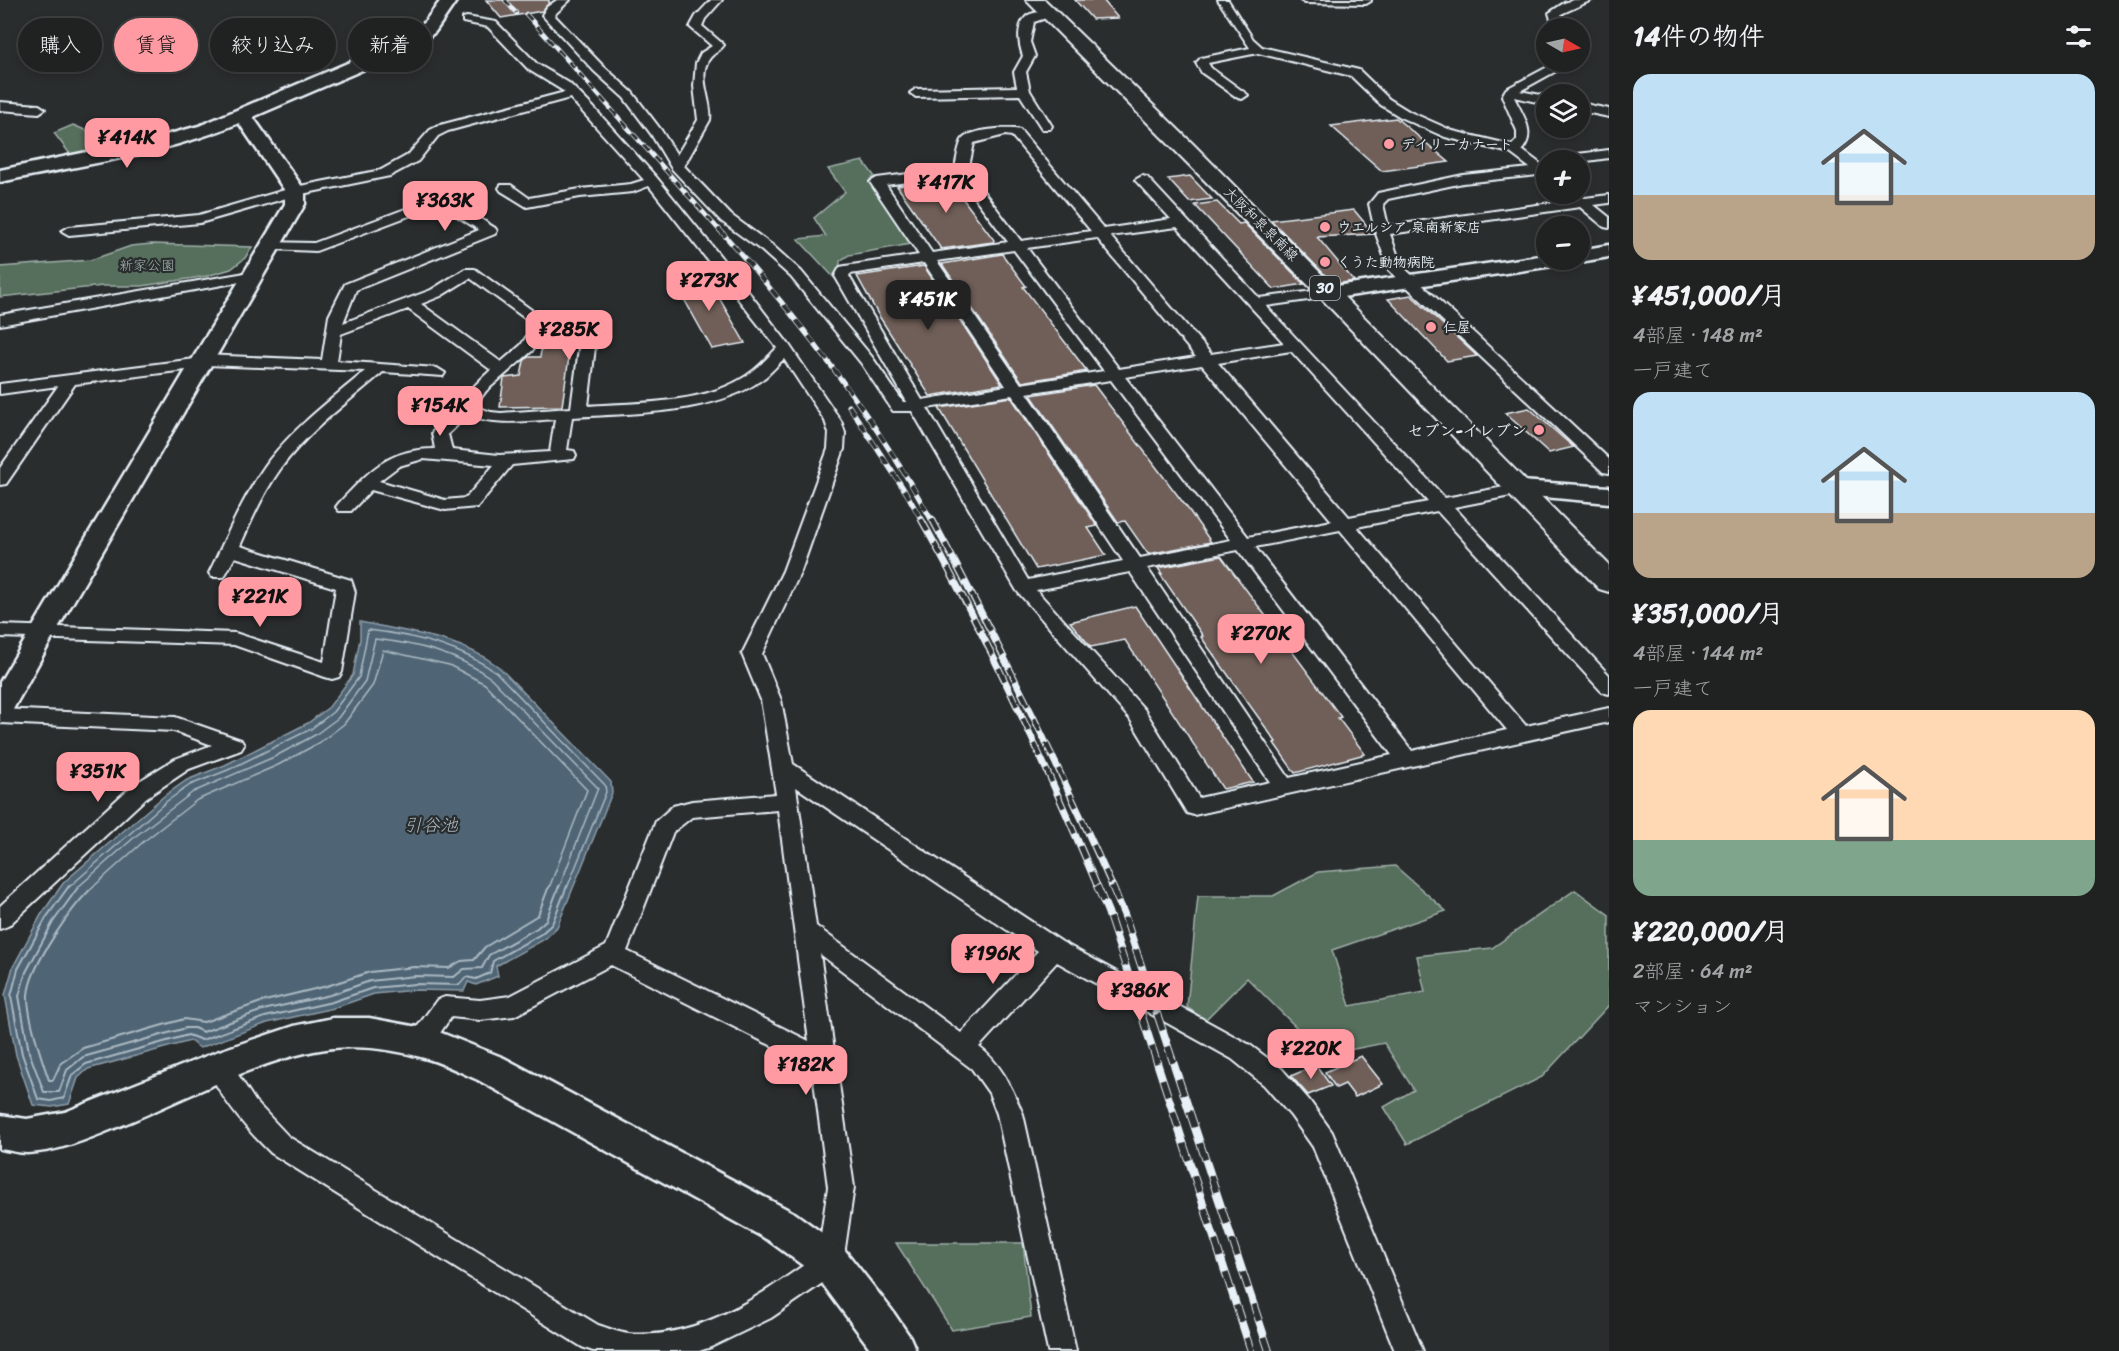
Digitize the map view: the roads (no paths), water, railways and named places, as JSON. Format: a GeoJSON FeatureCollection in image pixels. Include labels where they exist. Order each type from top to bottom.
{"type":"FeatureCollection","features":[{"type":"Feature","properties":{"kind":"main road","name":"大阪和泉泉南線"},"geometry":{"type":"LineString","coordinates":[[1041,7],[1187,149],[1609,582]]}},
{"type":"Feature","properties":{"kind":"street"},"geometry":{"type":"LineString","coordinates":[[0,176],[157,143],[206,130],[243,116],[410,43],[429,28],[449,0]]}},
{"type":"Feature","properties":{"kind":"street"},"geometry":{"type":"LineString","coordinates":[[565,0],[551,9],[548,15],[598,69],[628,95],[657,132],[677,166],[726,218],[767,248],[796,274],[867,360],[899,408],[919,407],[1294,346]]}},
{"type":"Feature","properties":{"kind":"street"},"geometry":{"type":"LineString","coordinates":[[677,166],[704,120],[705,114],[700,108],[698,95],[702,60],[718,45],[696,27],[700,18],[717,0]]}},
{"type":"Feature","properties":{"kind":"street"},"geometry":{"type":"LineString","coordinates":[[1223,0],[1249,41],[1258,49],[1354,73],[1385,102],[1429,127],[1515,150],[1536,164]]}},
{"type":"Feature","properties":{"kind":"street"},"geometry":{"type":"LineString","coordinates":[[1305,0],[1366,1]]}},
{"type":"Feature","properties":{"kind":"street"},"geometry":{"type":"LineString","coordinates":[[1556,18],[1555,13],[1568,5],[1587,0]]}},
{"type":"Feature","properties":{"kind":"street"},"geometry":{"type":"LineString","coordinates":[[1041,7],[1029,20],[1024,42],[1029,56],[1020,72],[1024,90],[1046,126]]}},
{"type":"Feature","properties":{"kind":"street"},"geometry":{"type":"LineString","coordinates":[[219,1067],[234,1095],[256,1124],[280,1145],[592,1337],[628,1348],[665,1350],[700,1344],[749,1322],[830,1262],[841,1187],[783,768],[771,700],[752,654],[792,571],[836,449],[837,433],[833,421],[785,349],[732,279],[652,181],[565,86],[534,67],[492,24],[467,20]]}},
{"type":"Feature","properties":{"kind":"street"},"geometry":{"type":"LineString","coordinates":[[1242,95],[1206,70],[1202,63],[1204,60],[1258,49]]}},
{"type":"Feature","properties":{"kind":"street"},"geometry":{"type":"LineString","coordinates":[[1515,150],[1523,141],[1523,131],[1508,96],[1512,88],[1550,72]]}},
{"type":"Feature","properties":{"kind":"street"},"geometry":{"type":"LineString","coordinates":[[916,93],[1024,90]]}},
{"type":"Feature","properties":{"kind":"street"},"geometry":{"type":"LineString","coordinates":[[1510,92],[1536,98]]}},
{"type":"Feature","properties":{"kind":"street"},"geometry":{"type":"LineString","coordinates":[[69,231],[200,219],[295,191],[386,173],[413,158],[434,133],[444,128],[573,94]]}},
{"type":"Feature","properties":{"kind":"street"},"geometry":{"type":"LineString","coordinates":[[3,108],[39,109]]}},
{"type":"Feature","properties":{"kind":"street"},"geometry":{"type":"LineString","coordinates":[[1590,109],[1609,113]]}},
{"type":"Feature","properties":{"kind":"street"},"geometry":{"type":"LineString","coordinates":[[0,708],[41,633],[294,204],[295,191],[243,116]]}},
{"type":"Feature","properties":{"kind":"street"},"geometry":{"type":"LineString","coordinates":[[1407,760],[961,171],[968,141],[972,138],[1005,131],[1016,133],[1521,734]]}},
{"type":"Feature","properties":{"kind":"street"},"geometry":{"type":"LineString","coordinates":[[1590,156],[1609,154]]}},
{"type":"Feature","properties":{"kind":"street"},"geometry":{"type":"LineString","coordinates":[[1536,169],[1463,179],[1383,196],[1376,204],[1382,231],[1394,267],[1609,468]]}},
{"type":"Feature","properties":{"kind":"street"},"geometry":{"type":"LineString","coordinates":[[961,171],[877,182],[1284,787]]}},
{"type":"Feature","properties":{"kind":"street"},"geometry":{"type":"LineString","coordinates":[[1142,180],[1609,687]]}},
{"type":"Feature","properties":{"kind":"street"},"geometry":{"type":"LineString","coordinates":[[506,188],[527,203],[580,193],[633,188],[652,181]]}},
{"type":"Feature","properties":{"kind":"street"},"geometry":{"type":"LineString","coordinates":[[1590,202],[1609,199]]}},
{"type":"Feature","properties":{"kind":"street"},"geometry":{"type":"LineString","coordinates":[[270,245],[316,247],[432,203],[450,206],[489,231],[350,287],[336,316],[329,364]]}},
{"type":"Feature","properties":{"kind":"street"},"geometry":{"type":"LineString","coordinates":[[1382,231],[1575,204]]}},
{"type":"Feature","properties":{"kind":"street"},"geometry":{"type":"LineString","coordinates":[[1583,204],[1609,224]]}},
{"type":"Feature","properties":{"kind":"street"},"geometry":{"type":"LineString","coordinates":[[1180,222],[845,270],[842,276],[1023,586],[1137,714],[1194,807],[1609,715]]}},
{"type":"Feature","properties":{"kind":"street"},"geometry":{"type":"LineString","coordinates":[[1590,254],[1609,251]]}},
{"type":"Feature","properties":{"kind":"street"},"geometry":{"type":"LineString","coordinates":[[1255,303],[1536,262]]}},
{"type":"Feature","properties":{"kind":"street"},"geometry":{"type":"LineString","coordinates":[[334,331],[436,293],[470,272],[542,324]]}},
{"type":"Feature","properties":{"kind":"street"},"geometry":{"type":"LineString","coordinates":[[0,320],[251,276]]}},
{"type":"Feature","properties":{"kind":"street"},"geometry":{"type":"LineString","coordinates":[[410,303],[501,370]]}},
{"type":"Feature","properties":{"kind":"street"},"geometry":{"type":"LineString","coordinates":[[345,507],[386,467],[403,457],[424,454],[531,460],[563,455],[590,322],[554,321],[542,324],[528,348],[480,388],[466,408],[440,433],[445,455]]}},
{"type":"Feature","properties":{"kind":"street"},"geometry":{"type":"LineString","coordinates":[[466,408],[488,417],[501,418],[690,403],[720,395],[758,375],[785,349]]}},
{"type":"Feature","properties":{"kind":"street"},"geometry":{"type":"LineString","coordinates":[[0,389],[201,361],[329,364],[437,373]]}},
{"type":"Feature","properties":{"kind":"street"},"geometry":{"type":"LineString","coordinates":[[218,573],[276,463],[305,432],[379,367]]}},
{"type":"Feature","properties":{"kind":"street"},"geometry":{"type":"LineString","coordinates":[[0,480],[70,380]]}},
{"type":"Feature","properties":{"kind":"street"},"geometry":{"type":"LineString","coordinates":[[369,483],[445,505],[471,503],[507,460]]}},
{"type":"Feature","properties":{"kind":"street"},"geometry":{"type":"LineString","coordinates":[[1023,586],[1520,489],[1609,495]]}},
{"type":"Feature","properties":{"kind":"street"},"geometry":{"type":"LineString","coordinates":[[0,631],[235,639],[332,672],[346,592],[345,584],[230,549]]}},
{"type":"Feature","properties":{"kind":"street"},"geometry":{"type":"LineString","coordinates":[[0,717],[175,724],[234,745],[182,764],[140,790],[0,920]]}},
{"type":"Feature","properties":{"kind":"street"},"geometry":{"type":"LineString","coordinates":[[783,768],[1054,949],[1241,1052],[1273,1077],[1300,1108],[1323,1140],[1409,1351]]}},
{"type":"Feature","properties":{"kind":"street"},"geometry":{"type":"LineString","coordinates":[[419,1041],[445,1007],[480,1010],[514,1006],[615,952],[664,827],[681,812],[692,808],[788,801]]}},
{"type":"Feature","properties":{"kind":"street"},"geometry":{"type":"LineString","coordinates":[[806,930],[981,1062],[999,1087],[1010,1114],[1062,1351]]}},
{"type":"Feature","properties":{"kind":"street"},"geometry":{"type":"LineString","coordinates":[[963,1048],[1054,949]]}},
{"type":"Feature","properties":{"kind":"street"},"geometry":{"type":"LineString","coordinates":[[611,954],[822,1059]]}},
{"type":"Feature","properties":{"kind":"street"},"geometry":{"type":"LineString","coordinates":[[0,1131],[27,1136],[65,1129],[103,1116],[219,1067],[294,1041],[333,1034],[369,1033],[419,1041],[491,1069],[782,1227],[830,1262],[896,1351]]}},
{"type":"Feature","properties":{"kind":"water","name":"引谷池"},"geometry":{"type":"Polygon","coordinates":[[[360,622],[451,642],[484,657],[499,667],[611,782],[612,793],[557,927],[545,939],[496,966],[498,976],[476,985],[468,982],[464,991],[415,990],[374,994],[334,1008],[267,1023],[200,1048],[190,1041],[88,1069],[78,1078],[69,1104],[52,1107],[33,1105],[16,1055],[5,995],[13,967],[41,915],[64,882],[164,796],[187,780],[225,765],[308,723],[329,707],[353,675],[360,639],[360,622]]]}},
{"type":"Feature","properties":{"kind":"railway"},"geometry":{"type":"LineString","coordinates":[[505,0],[516,13]]}},
{"type":"Feature","properties":{"kind":"railway"},"geometry":{"type":"LineString","coordinates":[[526,14],[720,231]]}},
{"type":"Feature","properties":{"kind":"railway"},"geometry":{"type":"LineString","coordinates":[[719,229],[834,369],[885,443],[932,521]]}},
{"type":"Feature","properties":{"kind":"railway"},"geometry":{"type":"LineString","coordinates":[[849,406],[907,494],[922,521]]}},
{"type":"Feature","properties":{"kind":"railway"},"geometry":{"type":"LineString","coordinates":[[921,519],[1015,701],[1098,888]]}},
{"type":"Feature","properties":{"kind":"railway"},"geometry":{"type":"LineString","coordinates":[[932,519],[1026,702],[1113,888]]}},
{"type":"Feature","properties":{"kind":"railway"},"geometry":{"type":"LineString","coordinates":[[1097,886],[1108,912],[1251,1351]]}},
{"type":"Feature","properties":{"kind":"railway"},"geometry":{"type":"LineString","coordinates":[[1112,886],[1124,914],[1269,1351]]}},
{"type":"Feature","properties":{"kind":"place","name":"デイリーカナート"},"geometry":{"type":"Point","coordinates":[1389,144]}},
{"type":"Feature","properties":{"kind":"place","name":"ウエルシア 泉南新家店"},"geometry":{"type":"Point","coordinates":[1325,227]}},
{"type":"Feature","properties":{"kind":"place","name":"くうた動物病院"},"geometry":{"type":"Point","coordinates":[1325,262]}},
{"type":"Feature","properties":{"kind":"place","name":"仁屋"},"geometry":{"type":"Point","coordinates":[1431,327]}},
{"type":"Feature","properties":{"kind":"place","name":"セブン-イレブン"},"geometry":{"type":"Point","coordinates":[1539,430]}},
{"type":"Feature","properties":{"kind":"park label","name":"新家公園"},"geometry":{"type":"Point","coordinates":[147,265]}}]}
